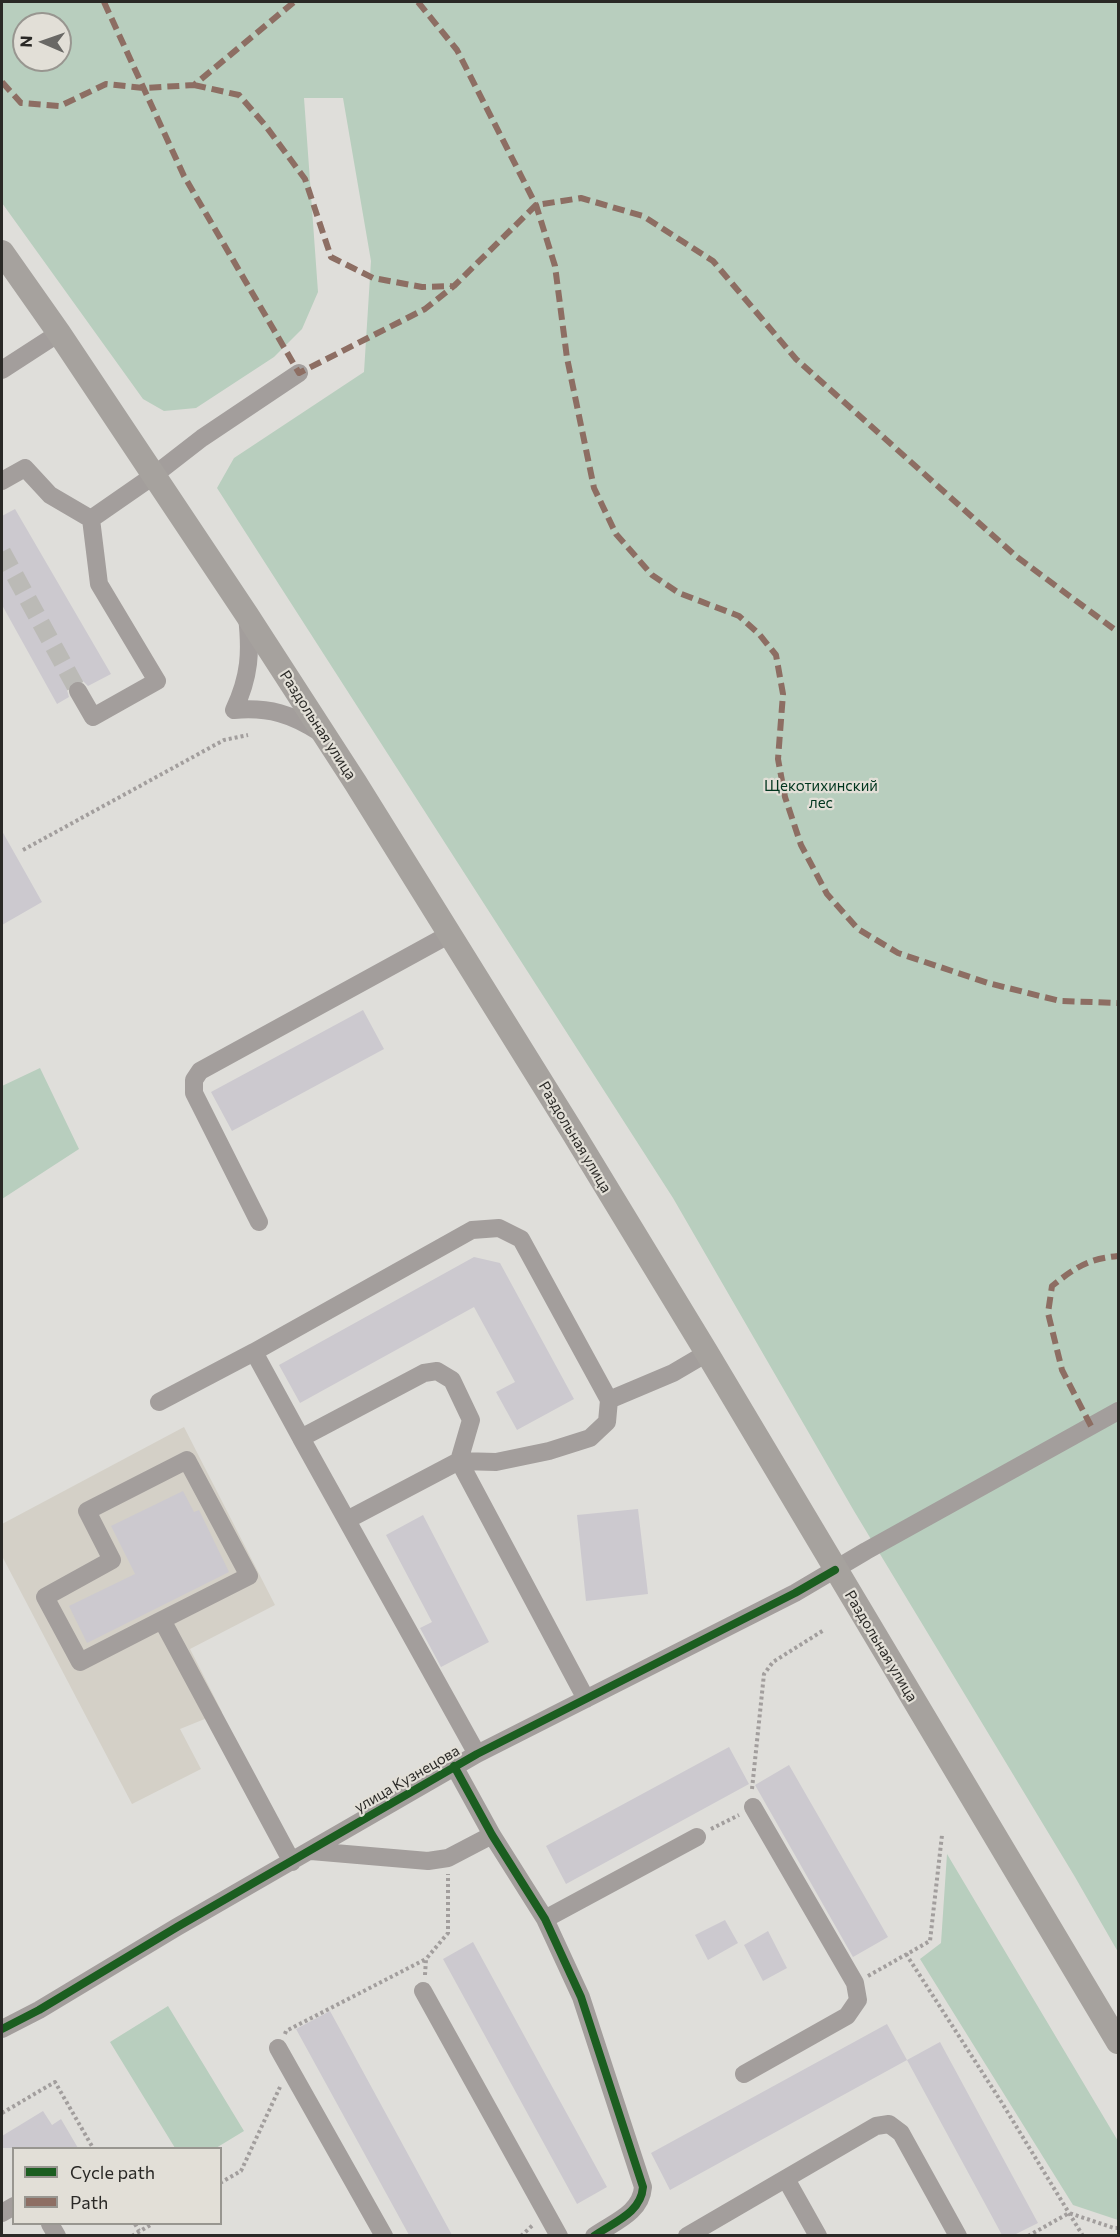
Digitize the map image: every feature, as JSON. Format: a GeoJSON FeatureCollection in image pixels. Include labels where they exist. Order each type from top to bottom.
{"type":"FeatureCollection","features":[{"type":"Feature","properties":{"kind":"main road","name":"Раздольная улица"},"geometry":{"type":"LineString","coordinates":[[2,252],[59,333],[247,615],[450,934],[707,1353],[1119,2042]]}},
{"type":"Feature","properties":{"kind":"street"},"geometry":{"type":"LineString","coordinates":[[2,370],[59,333]]}},
{"type":"Feature","properties":{"kind":"street"},"geometry":{"type":"LineString","coordinates":[[91,519],[153,476],[202,438],[299,373]]}},
{"type":"Feature","properties":{"kind":"street"},"geometry":{"type":"LineString","coordinates":[[2,481],[26,468],[50,495],[91,519]]}},
{"type":"Feature","properties":{"kind":"street"},"geometry":{"type":"LineString","coordinates":[[78,691],[93,717],[157,681],[99,584],[91,519]]}},
{"type":"Feature","properties":{"kind":"street"},"geometry":{"type":"LineString","coordinates":[[247,615],[249,664],[244,688],[234,710],[257,708],[277,711],[303,721],[325,735]]}},
{"type":"Feature","properties":{"kind":"street"},"geometry":{"type":"LineString","coordinates":[[259,1222],[194,1093],[194,1080],[200,1071],[450,934]]}},
{"type":"Feature","properties":{"kind":"street"},"geometry":{"type":"LineString","coordinates":[[159,1402],[254,1352],[472,1230],[499,1228],[521,1239],[609,1401],[607,1422],[590,1438],[549,1451],[496,1462],[459,1461],[347,1520]]}},
{"type":"Feature","properties":{"kind":"street"},"geometry":{"type":"LineString","coordinates":[[254,1352],[477,1754]]}},
{"type":"Feature","properties":{"kind":"street"},"geometry":{"type":"LineString","coordinates":[[609,1401],[640,1385],[673,1373],[707,1353]]}},
{"type":"Feature","properties":{"kind":"street"},"geometry":{"type":"LineString","coordinates":[[300,1438],[424,1373],[437,1371],[452,1380],[471,1420],[459,1461],[586,1699]]}},
{"type":"Feature","properties":{"kind":"street","name":"улица Кузнецова"},"geometry":{"type":"LineString","coordinates":[[2,2029],[39,2010],[454,1766],[795,1593],[1119,1411]]}},
{"type":"Feature","properties":{"kind":"street"},"geometry":{"type":"LineString","coordinates":[[188,1460],[249,1576],[162,1620],[80,1662],[45,1597],[112,1560],[87,1511],[188,1460]]}},
{"type":"Feature","properties":{"kind":"street"},"geometry":{"type":"LineString","coordinates":[[162,1620],[292,1862]]}},
{"type":"Feature","properties":{"kind":"street"},"geometry":{"type":"LineString","coordinates":[[454,1766],[544,1919],[581,1997],[643,2187],[642,2198],[636,2208],[594,2235]]}},
{"type":"Feature","properties":{"kind":"street"},"geometry":{"type":"LineString","coordinates":[[744,2074],[847,2016],[858,2000],[855,1983],[753,1808]]}},
{"type":"Feature","properties":{"kind":"street"},"geometry":{"type":"LineString","coordinates":[[311,1851],[428,1861],[448,1858],[492,1834]]}},
{"type":"Feature","properties":{"kind":"street"},"geometry":{"type":"LineString","coordinates":[[544,1919],[697,1837]]}},
{"type":"Feature","properties":{"kind":"street"},"geometry":{"type":"LineString","coordinates":[[423,1991],[559,2235]]}},
{"type":"Feature","properties":{"kind":"street"},"geometry":{"type":"LineString","coordinates":[[278,2048],[384,2235]]}},
{"type":"Feature","properties":{"kind":"street"},"geometry":{"type":"LineString","coordinates":[[687,2235],[707,2230],[786,2179],[876,2126],[889,2124],[901,2133],[958,2235]]}},
{"type":"Feature","properties":{"kind":"street"},"geometry":{"type":"LineString","coordinates":[[786,2179],[818,2235]]}},
{"type":"Feature","properties":{"kind":"path"},"geometry":{"type":"LineString","coordinates":[[23,850],[224,741],[248,735]]}},
{"type":"Feature","properties":{"kind":"path"},"geometry":{"type":"LineString","coordinates":[[697,1837],[753,1808],[752,1787],[765,1674],[773,1662],[824,1630]]}},
{"type":"Feature","properties":{"kind":"path"},"geometry":{"type":"LineString","coordinates":[[855,1983],[930,1941],[942,1835]]}},
{"type":"Feature","properties":{"kind":"path"},"geometry":{"type":"LineString","coordinates":[[278,2048],[286,2031],[426,1959],[448,1933],[448,1858]]}},
{"type":"Feature","properties":{"kind":"path"},"geometry":{"type":"LineString","coordinates":[[906,1954],[1002,2103],[1083,2235]]}},
{"type":"Feature","properties":{"kind":"path"},"geometry":{"type":"LineString","coordinates":[[423,1991],[426,1959]]}},
{"type":"Feature","properties":{"kind":"path"},"geometry":{"type":"LineString","coordinates":[[222,2182],[241,2171],[289,2066]]}},
{"type":"Feature","properties":{"kind":"path"},"geometry":{"type":"LineString","coordinates":[[2,2113],[55,2082],[92,2147]]}},
{"type":"Feature","properties":{"kind":"path"},"geometry":{"type":"LineString","coordinates":[[1028,2235],[1069,2213],[1119,2228]]}},
{"type":"Feature","properties":{"kind":"path"},"geometry":{"type":"LineString","coordinates":[[136,2225],[139,2231]]}},
{"type":"Feature","properties":{"kind":"path"},"geometry":{"type":"LineString","coordinates":[[132,2235],[149,2225]]}},
{"type":"Feature","properties":{"kind":"shaded area"},"geometry":{"type":"Polygon","coordinates":[[[184,1427],[275,1605],[190,1649],[222,1712],[180,1729],[201,1769],[132,1804],[2,1556],[2,1524],[184,1427]]]}},
{"type":"Feature","properties":{"kind":"green space","name":"Щекотихинский лес"},"geometry":{"type":"Polygon","coordinates":[[[2,2],[1118,2],[1118,1952],[854,1511],[673,1198],[217,488],[234,458],[364,372],[371,261],[343,98],[304,98],[318,292],[302,329],[274,357],[196,408],[164,411],[143,399],[2,203],[2,2]]]}},
{"type":"Feature","properties":{"kind":"green space"},"geometry":{"type":"Polygon","coordinates":[[[40,1068],[79,1149],[2,1199],[2,1086],[40,1068]]]}},
{"type":"Feature","properties":{"kind":"green space"},"geometry":{"type":"Polygon","coordinates":[[[947,1854],[1118,2141],[1118,2220],[1073,2205],[920,1959],[941,1943],[947,1854]]]}},
{"type":"Feature","properties":{"kind":"green space"},"geometry":{"type":"Polygon","coordinates":[[[168,2006],[244,2131],[218,2147],[174,2147],[110,2042],[168,2006]]]}},
{"type":"Feature","properties":{"kind":"building"},"geometry":{"type":"Polygon","coordinates":[[[15,509],[111,674],[88,686],[83,681],[73,681],[67,690],[69,697],[57,704],[2,605],[2,516],[15,509]]]}},
{"type":"Feature","properties":{"kind":"building"},"geometry":{"type":"Polygon","coordinates":[[[2,831],[42,902],[2,925],[2,831]]]}},
{"type":"Feature","properties":{"kind":"building"},"geometry":{"type":"Polygon","coordinates":[[[363,1010],[384,1049],[232,1131],[211,1092],[363,1010]]]}},
{"type":"Feature","properties":{"kind":"building"},"geometry":{"type":"Polygon","coordinates":[[[474,1257],[500,1263],[574,1399],[517,1430],[496,1392],[515,1382],[474,1307],[300,1403],[279,1365],[474,1257]]]}},
{"type":"Feature","properties":{"kind":"building"},"geometry":{"type":"Polygon","coordinates":[[[183,1491],[194,1512],[199,1510],[229,1572],[87,1643],[69,1606],[135,1574],[111,1526],[183,1491]]]}},
{"type":"Feature","properties":{"kind":"building"},"geometry":{"type":"Polygon","coordinates":[[[638,1509],[648,1594],[586,1601],[577,1515],[638,1509]]]}},
{"type":"Feature","properties":{"kind":"building"},"geometry":{"type":"Polygon","coordinates":[[[423,1515],[489,1642],[441,1667],[420,1628],[432,1622],[386,1535],[423,1515]]]}},
{"type":"Feature","properties":{"kind":"building"},"geometry":{"type":"Polygon","coordinates":[[[729,1747],[749,1784],[566,1884],[546,1846],[729,1747]]]}},
{"type":"Feature","properties":{"kind":"building"},"geometry":{"type":"Polygon","coordinates":[[[789,1765],[888,1937],[853,1957],[755,1785],[789,1765]]]}},
{"type":"Feature","properties":{"kind":"building"},"geometry":{"type":"Polygon","coordinates":[[[725,1920],[738,1943],[708,1960],[695,1935],[725,1920]]]}},
{"type":"Feature","properties":{"kind":"building"},"geometry":{"type":"Polygon","coordinates":[[[768,1931],[787,1968],[763,1981],[744,1945],[768,1931]]]}},
{"type":"Feature","properties":{"kind":"building"},"geometry":{"type":"Polygon","coordinates":[[[473,1942],[607,2187],[577,2204],[443,1959],[473,1942]]]}},
{"type":"Feature","properties":{"kind":"building"},"geometry":{"type":"Polygon","coordinates":[[[330,2011],[452,2235],[409,2235],[296,2029],[330,2011]]]}},
{"type":"Feature","properties":{"kind":"building"},"geometry":{"type":"Polygon","coordinates":[[[887,2024],[907,2060],[670,2190],[651,2153],[887,2024]]]}},
{"type":"Feature","properties":{"kind":"building"},"geometry":{"type":"Polygon","coordinates":[[[940,2042],[1038,2223],[1014,2235],[1002,2235],[907,2060],[940,2042]]]}},
{"type":"Feature","properties":{"kind":"building"},"geometry":{"type":"Polygon","coordinates":[[[43,2111],[52,2125],[61,2119],[77,2147],[2,2148],[2,2136],[43,2111]]]}},
{"type":"Feature","properties":{"kind":"tunnel"},"geometry":{"type":"LineString","coordinates":[[2,552],[78,691]]}},
{"type":"Feature","properties":{"kind":"marked path"},"geometry":{"type":"LineString","coordinates":[[104,2],[184,176],[299,373],[425,309],[454,286],[536,205],[581,198],[643,216],[713,261],[796,359],[1017,557],[1118,632]]}},
{"type":"Feature","properties":{"kind":"marked path"},"geometry":{"type":"LineString","coordinates":[[2,82],[21,103],[60,106],[106,84],[144,88],[194,85],[294,2]]}},
{"type":"Feature","properties":{"kind":"marked path"},"geometry":{"type":"LineString","coordinates":[[418,2],[457,50],[536,205],[555,266],[567,358],[594,488],[616,534],[652,575],[679,593],[739,616],[759,634],[776,655],[783,694],[778,759],[785,797],[801,845],[827,894],[858,929],[898,953],[988,983],[1060,1001],[1118,1003]]}},
{"type":"Feature","properties":{"kind":"marked path"},"geometry":{"type":"LineString","coordinates":[[194,85],[239,95],[265,125],[305,179],[331,257],[373,278],[422,287],[454,286]]}},
{"type":"Feature","properties":{"kind":"marked path"},"geometry":{"type":"LineString","coordinates":[[1091,1426],[1062,1370],[1048,1313],[1052,1286],[1083,1265],[1098,1259],[1118,1256]]}},
{"type":"Feature","properties":{"kind":"cycle path"},"geometry":{"type":"LineString","coordinates":[[2,2029],[39,2010],[177,1927],[477,1754],[795,1593],[835,1570]]}},
{"type":"Feature","properties":{"kind":"cycle path"},"geometry":{"type":"LineString","coordinates":[[454,1766],[492,1835],[545,1919],[581,1997],[643,2187],[641,2196],[632,2210],[594,2236]]}}]}
